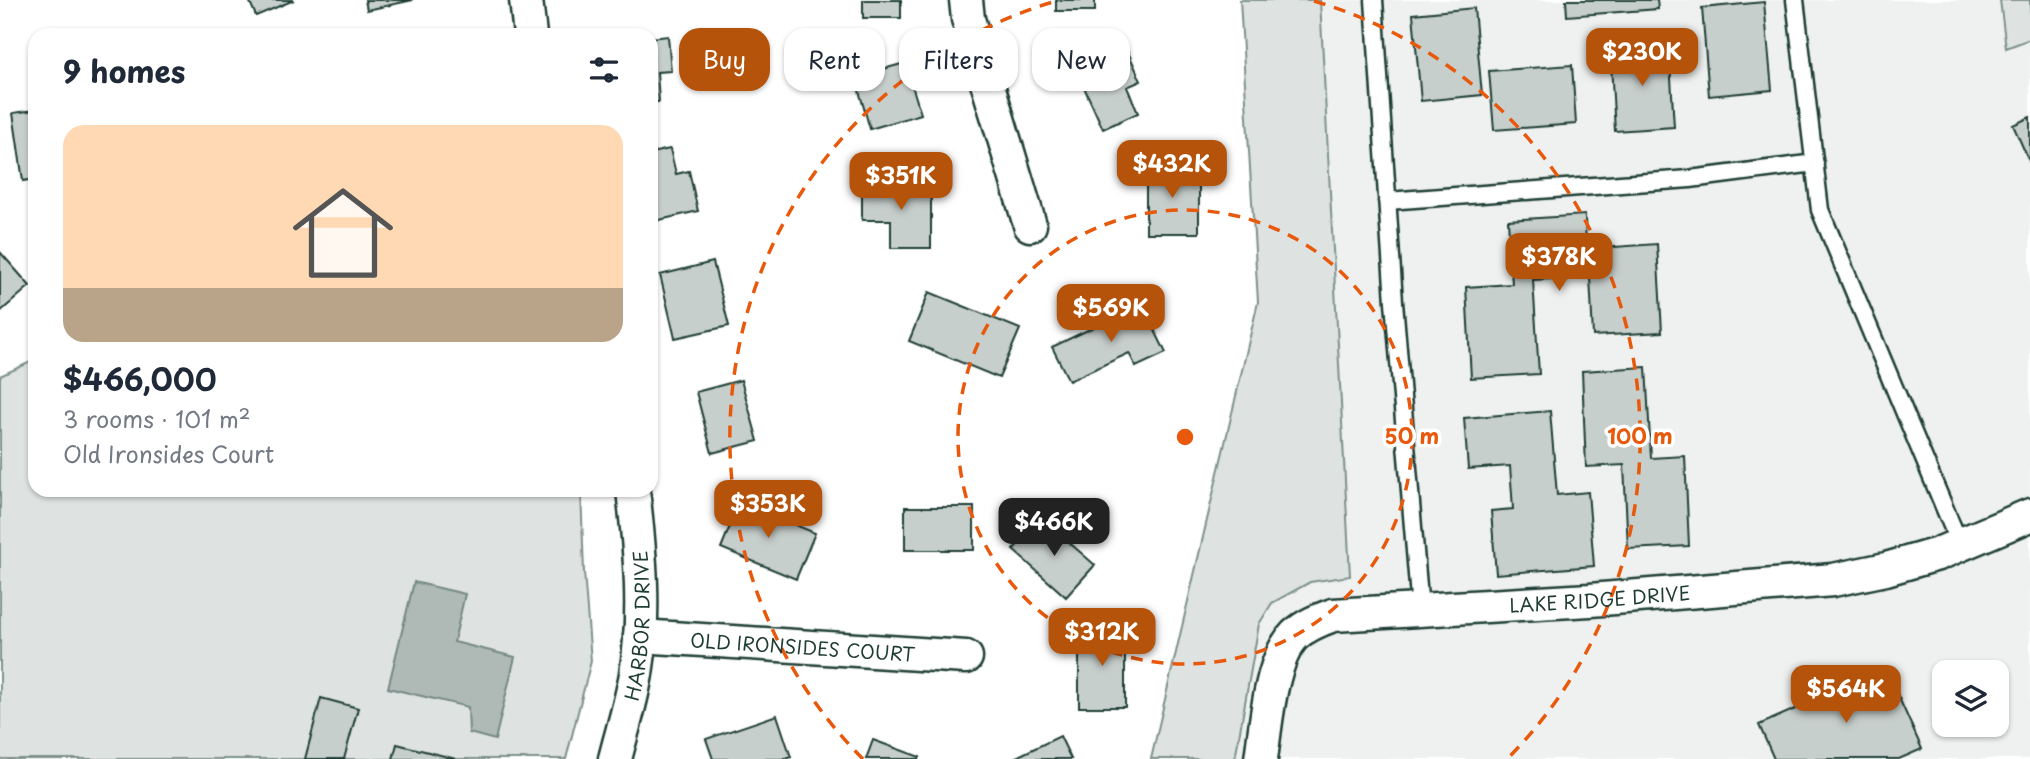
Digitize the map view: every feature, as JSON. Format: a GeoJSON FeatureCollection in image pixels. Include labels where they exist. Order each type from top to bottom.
{"type":"FeatureCollection","features":[{"type":"Feature","properties":{"kind":"street"},"geometry":{"type":"LineString","coordinates":[[526,0],[529,28]]}},
{"type":"Feature","properties":{"kind":"street"},"geometry":{"type":"LineString","coordinates":[[966,0],[968,19],[1030,225]]}},
{"type":"Feature","properties":{"kind":"street","name":"HARBOR DRIVE"},"geometry":{"type":"LineString","coordinates":[[615,759],[636,675],[640,636],[641,556],[634,497]]}},
{"type":"Feature","properties":{"kind":"street","name":"LAKE RIDGE DRIVE"},"geometry":{"type":"LineString","coordinates":[[1261,759],[1270,698],[1281,656],[1293,637],[1311,623],[1333,615],[1600,600],[1833,580],[1886,569],[1960,545],[2030,515]]}},
{"type":"Feature","properties":{"kind":"street","name":"OLD IRONSIDES COURT"},"geometry":{"type":"LineString","coordinates":[[640,636],[966,657]]}},
{"type":"Feature","properties":{"kind":"lane"},"geometry":{"type":"LineString","coordinates":[[1374,0],[1387,201],[1420,610]]}},
{"type":"Feature","properties":{"kind":"lane"},"geometry":{"type":"LineString","coordinates":[[1795,0],[1819,210],[1960,545]]}},
{"type":"Feature","properties":{"kind":"lane"},"geometry":{"type":"LineString","coordinates":[[1387,201],[1690,179],[1815,163]]}},
{"type":"Feature","properties":{"kind":"shaded area"},"geometry":{"type":"Polygon","coordinates":[[[1240,0],[1320,0],[1350,576],[1310,582],[1272,603],[1259,624],[1235,759],[1151,759],[1258,302],[1240,0]]]}},
{"type":"Feature","properties":{"kind":"shaded area"},"geometry":{"type":"Polygon","coordinates":[[[1309,0],[2000,0],[2006,48],[2030,39],[2030,759],[1195,759],[1309,0]]]}},
{"type":"Feature","properties":{"kind":"shaded area"},"geometry":{"type":"Polygon","coordinates":[[[2000,0],[2030,0],[2030,39],[2006,48],[2000,0]]]}},
{"type":"Feature","properties":{"kind":"shaded area"},"geometry":{"type":"Polygon","coordinates":[[[28,363],[28,497],[581,497],[591,661],[566,759],[0,759],[0,376],[28,363]]]}},
{"type":"Feature","properties":{"kind":"shaded area"},"geometry":{"type":"Polygon","coordinates":[[[414,582],[465,594],[454,642],[515,657],[495,740],[469,733],[468,707],[388,688],[414,582]]]}},
{"type":"Feature","properties":{"kind":"building"},"geometry":{"type":"Polygon","coordinates":[[[249,0],[294,0],[256,16],[249,0]]]}},
{"type":"Feature","properties":{"kind":"building"},"geometry":{"type":"Polygon","coordinates":[[[365,0],[413,0],[367,10],[365,0]]]}},
{"type":"Feature","properties":{"kind":"building"},"geometry":{"type":"Polygon","coordinates":[[[863,0],[901,0],[901,18],[863,18],[863,0]]]}},
{"type":"Feature","properties":{"kind":"building"},"geometry":{"type":"Polygon","coordinates":[[[1056,0],[1095,0],[1095,11],[1056,11],[1056,0]]]}},
{"type":"Feature","properties":{"kind":"building"},"geometry":{"type":"Polygon","coordinates":[[[1566,0],[1657,0],[1658,9],[1567,16],[1566,0]]]}},
{"type":"Feature","properties":{"kind":"building"},"geometry":{"type":"Polygon","coordinates":[[[1764,2],[1772,90],[1709,96],[1702,8],[1764,2]]]}},
{"type":"Feature","properties":{"kind":"building"},"geometry":{"type":"Polygon","coordinates":[[[1474,8],[1482,95],[1421,101],[1413,14],[1474,8]]]}},
{"type":"Feature","properties":{"kind":"building"},"geometry":{"type":"Polygon","coordinates":[[[668,36],[671,71],[658,72],[658,37],[668,36]]]}},
{"type":"Feature","properties":{"kind":"building"},"geometry":{"type":"Polygon","coordinates":[[[1669,45],[1674,127],[1615,131],[1610,48],[1669,45]]]}},
{"type":"Feature","properties":{"kind":"building"},"geometry":{"type":"Polygon","coordinates":[[[1130,56],[1141,81],[1130,86],[1130,56]]]}},
{"type":"Feature","properties":{"kind":"building"},"geometry":{"type":"Polygon","coordinates":[[[899,65],[899,91],[914,91],[921,114],[870,129],[859,91],[885,91],[885,69],[899,65]]]}},
{"type":"Feature","properties":{"kind":"building"},"geometry":{"type":"Polygon","coordinates":[[[1572,65],[1576,124],[1494,130],[1489,71],[1572,65]]]}},
{"type":"Feature","properties":{"kind":"building"},"geometry":{"type":"Polygon","coordinates":[[[1086,91],[1129,91],[1138,113],[1103,129],[1086,91]]]}},
{"type":"Feature","properties":{"kind":"building"},"geometry":{"type":"Polygon","coordinates":[[[28,111],[28,180],[23,181],[13,113],[28,111]]]}},
{"type":"Feature","properties":{"kind":"building"},"geometry":{"type":"Polygon","coordinates":[[[2030,117],[2030,163],[2013,125],[2030,117]]]}},
{"type":"Feature","properties":{"kind":"building"},"geometry":{"type":"Polygon","coordinates":[[[670,149],[676,174],[689,171],[698,211],[658,220],[658,152],[670,149]]]}},
{"type":"Feature","properties":{"kind":"building"},"geometry":{"type":"Polygon","coordinates":[[[1146,166],[1199,166],[1199,233],[1146,233],[1146,166]]]}},
{"type":"Feature","properties":{"kind":"building"},"geometry":{"type":"Polygon","coordinates":[[[862,184],[931,184],[931,248],[891,248],[891,220],[862,220],[862,184]]]}},
{"type":"Feature","properties":{"kind":"building"},"geometry":{"type":"Polygon","coordinates":[[[1585,215],[1586,249],[1657,244],[1662,332],[1593,336],[1590,277],[1533,280],[1539,374],[1471,378],[1466,287],[1512,284],[1508,220],[1585,215]]]}},
{"type":"Feature","properties":{"kind":"building"},"geometry":{"type":"Polygon","coordinates":[[[0,252],[28,284],[28,288],[0,312],[0,252]]]}},
{"type":"Feature","properties":{"kind":"building"},"geometry":{"type":"Polygon","coordinates":[[[713,262],[729,326],[675,338],[660,275],[713,262]]]}},
{"type":"Feature","properties":{"kind":"building"},"geometry":{"type":"Polygon","coordinates":[[[929,292],[1020,329],[999,378],[909,341],[929,292]]]}},
{"type":"Feature","properties":{"kind":"building"},"geometry":{"type":"Polygon","coordinates":[[[1142,304],[1166,353],[1136,367],[1129,353],[1069,381],[1052,347],[1142,304]]]}},
{"type":"Feature","properties":{"kind":"building"},"geometry":{"type":"Polygon","coordinates":[[[1646,367],[1651,458],[1685,456],[1689,546],[1628,549],[1624,465],[1586,467],[1582,371],[1646,367]]]}},
{"type":"Feature","properties":{"kind":"building"},"geometry":{"type":"Polygon","coordinates":[[[741,380],[758,441],[712,453],[696,392],[741,380]]]}},
{"type":"Feature","properties":{"kind":"building"},"geometry":{"type":"Polygon","coordinates":[[[1550,411],[1557,495],[1588,492],[1594,566],[1496,574],[1491,511],[1513,509],[1510,466],[1468,469],[1464,418],[1550,411]]]}},
{"type":"Feature","properties":{"kind":"building"},"geometry":{"type":"Polygon","coordinates":[[[740,502],[815,533],[796,579],[721,548],[740,502]]]}},
{"type":"Feature","properties":{"kind":"building"},"geometry":{"type":"Polygon","coordinates":[[[905,507],[974,507],[974,550],[905,550],[905,507]]]}},
{"type":"Feature","properties":{"kind":"building"},"geometry":{"type":"Polygon","coordinates":[[[1041,518],[1095,565],[1066,597],[1013,550],[1041,518]]]}},
{"type":"Feature","properties":{"kind":"building"},"geometry":{"type":"Polygon","coordinates":[[[1079,630],[1125,630],[1125,707],[1079,707],[1079,630]]]}},
{"type":"Feature","properties":{"kind":"building"},"geometry":{"type":"Polygon","coordinates":[[[1886,669],[1922,749],[1899,759],[1774,759],[1759,725],[1886,669]]]}},
{"type":"Feature","properties":{"kind":"building"},"geometry":{"type":"Polygon","coordinates":[[[321,698],[358,708],[344,759],[305,759],[321,698]]]}},
{"type":"Feature","properties":{"kind":"building"},"geometry":{"type":"Polygon","coordinates":[[[777,715],[791,757],[713,759],[706,739],[777,715]]]}},
{"type":"Feature","properties":{"kind":"building"},"geometry":{"type":"Polygon","coordinates":[[[1060,736],[1071,759],[1012,759],[1060,736]]]}},
{"type":"Feature","properties":{"kind":"building"},"geometry":{"type":"Polygon","coordinates":[[[873,740],[920,757],[866,759],[873,740]]]}},
{"type":"Feature","properties":{"kind":"building"},"geometry":{"type":"Polygon","coordinates":[[[397,744],[456,759],[393,759],[397,744]]]}}]}
